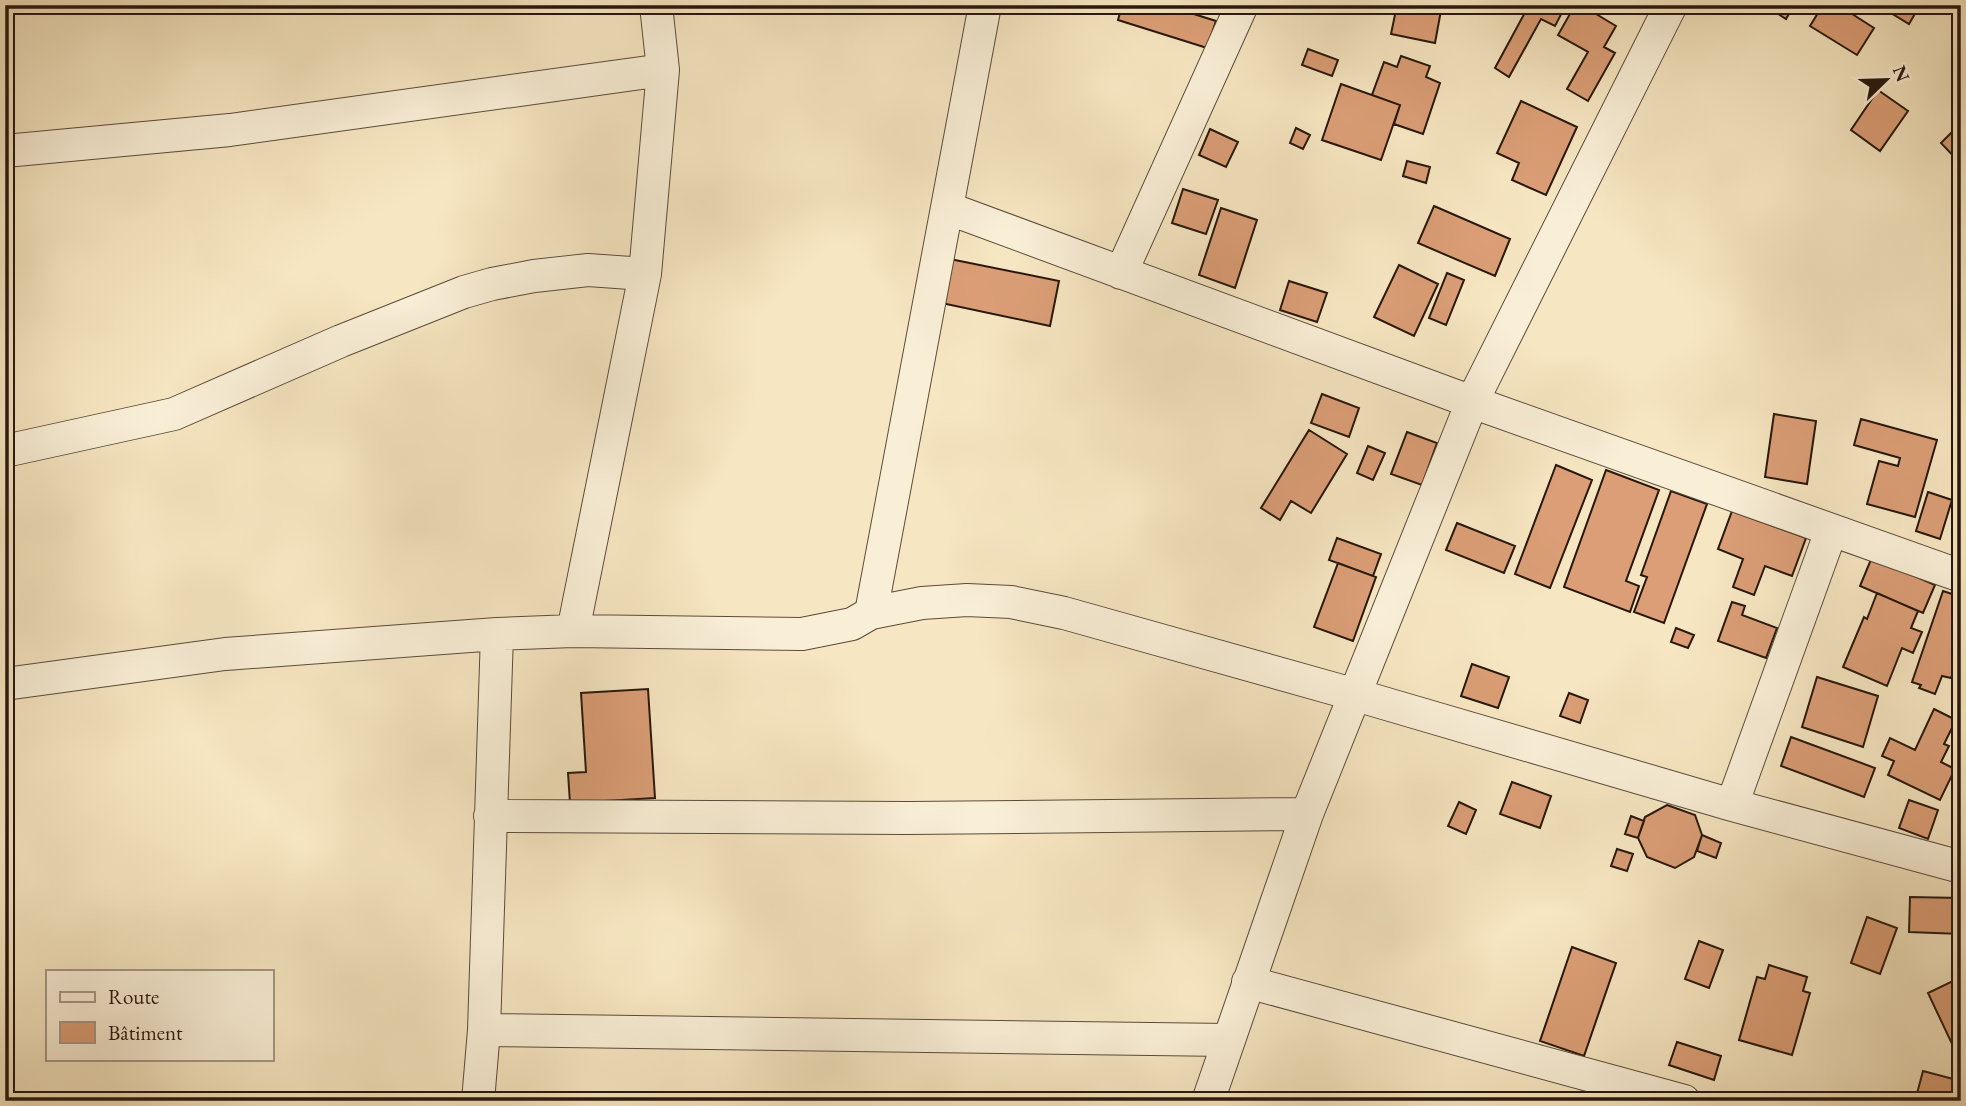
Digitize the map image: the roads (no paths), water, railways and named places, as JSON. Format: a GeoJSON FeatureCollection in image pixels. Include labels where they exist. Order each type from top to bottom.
{"type":"FeatureCollection","features":[{"type":"Feature","properties":{"kind":"street"},"geometry":{"type":"LineString","coordinates":[[573,631],[645,274],[663,70],[656,5]]}},
{"type":"Feature","properties":{"kind":"street"},"geometry":{"type":"LineString","coordinates":[[871,613],[985,5]]}},
{"type":"Feature","properties":{"kind":"street"},"geometry":{"type":"LineString","coordinates":[[1121,273],[1242,5]]}},
{"type":"Feature","properties":{"kind":"street"},"geometry":{"type":"LineString","coordinates":[[1208,1101],[1307,814],[1472,402],[1658,10]]}},
{"type":"Feature","properties":{"kind":"street"},"geometry":{"type":"LineString","coordinates":[[5,152],[230,130],[663,70]]}},
{"type":"Feature","properties":{"kind":"street"},"geometry":{"type":"LineString","coordinates":[[947,208],[1472,402],[1961,576]]}},
{"type":"Feature","properties":{"kind":"street"},"geometry":{"type":"LineString","coordinates":[[5,451],[174,414],[341,341],[464,292],[492,284],[588,270],[645,274]]}},
{"type":"Feature","properties":{"kind":"street"},"geometry":{"type":"LineString","coordinates":[[1731,805],[1831,531]]}},
{"type":"Feature","properties":{"kind":"street"},"geometry":{"type":"LineString","coordinates":[[5,684],[225,654],[497,634],[573,631],[802,634],[852,624],[871,613],[922,603],[967,600],[1011,602],[1064,613],[1731,805],[1961,867]]}},
{"type":"Feature","properties":{"kind":"street"},"geometry":{"type":"LineString","coordinates":[[478,1101],[484,1030],[497,634]]}},
{"type":"Feature","properties":{"kind":"street"},"geometry":{"type":"LineString","coordinates":[[490,816],[908,818],[1307,814]]}},
{"type":"Feature","properties":{"kind":"street"},"geometry":{"type":"LineString","coordinates":[[1248,982],[1684,1101]]}},
{"type":"Feature","properties":{"kind":"street"},"geometry":{"type":"LineString","coordinates":[[484,1030],[1228,1040]]}}]}
